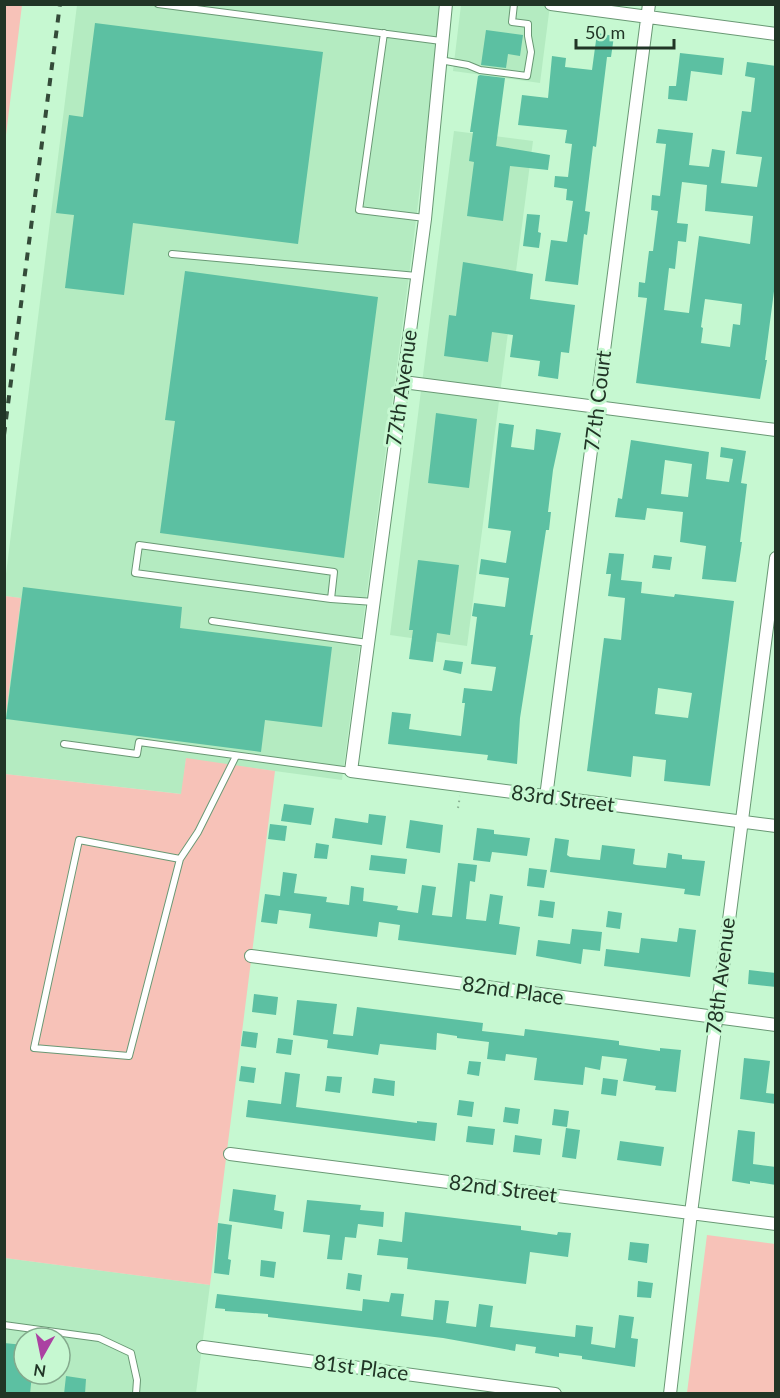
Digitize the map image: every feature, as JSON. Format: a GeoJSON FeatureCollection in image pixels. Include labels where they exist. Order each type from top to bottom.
{"type":"FeatureCollection","features":[{"type":"Feature","properties":{"kind":"street","name":"77th Avenue"},"geometry":{"type":"LineString","coordinates":[[351,771],[425,219],[446,4]]}},
{"type":"Feature","properties":{"kind":"street"},"geometry":{"type":"LineString","coordinates":[[551,4],[776,34]]}},
{"type":"Feature","properties":{"kind":"street","name":"77th Court"},"geometry":{"type":"LineString","coordinates":[[546,798],[648,4]]}},
{"type":"Feature","properties":{"kind":"street"},"geometry":{"type":"LineString","coordinates":[[403,382],[776,430]]}},
{"type":"Feature","properties":{"kind":"street","name":"78th Avenue"},"geometry":{"type":"LineString","coordinates":[[670,1394],[690,1213],[776,558]]}},
{"type":"Feature","properties":{"kind":"street","name":"83rd Street"},"geometry":{"type":"LineString","coordinates":[[351,771],[776,826]]}},
{"type":"Feature","properties":{"kind":"street","name":"82nd Place"},"geometry":{"type":"LineString","coordinates":[[251,956],[776,1025]]}},
{"type":"Feature","properties":{"kind":"street","name":"82nd Street"},"geometry":{"type":"LineString","coordinates":[[230,1154],[776,1224]]}},
{"type":"Feature","properties":{"kind":"street","name":"81st Place"},"geometry":{"type":"LineString","coordinates":[[203,1347],[555,1394]]}},
{"type":"Feature","properties":{"kind":"lane"},"geometry":{"type":"LineString","coordinates":[[158,4],[441,41]]}},
{"type":"Feature","properties":{"kind":"lane"},"geometry":{"type":"LineString","coordinates":[[440,60],[468,65],[480,70],[527,76],[531,52],[528,24],[512,22],[514,4]]}},
{"type":"Feature","properties":{"kind":"lane"},"geometry":{"type":"LineString","coordinates":[[384,33],[359,210],[425,219]]}},
{"type":"Feature","properties":{"kind":"lane"},"geometry":{"type":"LineString","coordinates":[[172,254],[417,276]]}},
{"type":"Feature","properties":{"kind":"lane"},"geometry":{"type":"LineString","coordinates":[[331,599],[334,572],[139,545],[135,573],[331,599],[375,602]]}},
{"type":"Feature","properties":{"kind":"lane"},"geometry":{"type":"LineString","coordinates":[[212,621],[369,643]]}},
{"type":"Feature","properties":{"kind":"lane"},"geometry":{"type":"LineString","coordinates":[[64,744],[137,754],[139,742],[351,771]]}},
{"type":"Feature","properties":{"kind":"lane"},"geometry":{"type":"LineString","coordinates":[[180,859],[79,840],[34,1048],[129,1056],[180,859],[198,832],[236,756]]}},
{"type":"Feature","properties":{"kind":"lane"},"geometry":{"type":"LineString","coordinates":[[4,1325],[99,1338],[131,1353],[137,1380],[136,1394]]}},
{"type":"Feature","properties":{"kind":"shaded area"},"geometry":{"type":"Polygon","coordinates":[[[4,5],[22,5],[5,143],[4,5]]]}},
{"type":"Feature","properties":{"kind":"shaded area"},"geometry":{"type":"Polygon","coordinates":[[[77,5],[442,5],[412,253],[342,780],[186,759],[182,794],[5,774],[5,721],[20,598],[5,596],[5,582],[77,5]]]}},
{"type":"Feature","properties":{"kind":"shaded area"},"geometry":{"type":"Polygon","coordinates":[[[461,5],[550,5],[540,83],[453,71],[461,5]]]}},
{"type":"Feature","properties":{"kind":"shaded area"},"geometry":{"type":"Polygon","coordinates":[[[454,131],[533,141],[467,646],[390,635],[454,131]]]}},
{"type":"Feature","properties":{"kind":"shaded area"},"geometry":{"type":"Polygon","coordinates":[[[4,596],[21,598],[5,721],[4,596]]]}},
{"type":"Feature","properties":{"kind":"shaded area"},"geometry":{"type":"Polygon","coordinates":[[[186,758],[275,771],[210,1285],[5,1258],[5,774],[181,794],[186,758]]]}},
{"type":"Feature","properties":{"kind":"shaded area"},"geometry":{"type":"Polygon","coordinates":[[[707,1235],[775,1244],[775,1393],[687,1393],[707,1235]]]}},
{"type":"Feature","properties":{"kind":"shaded area"},"geometry":{"type":"Polygon","coordinates":[[[5,1258],[210,1285],[196,1393],[5,1394],[5,1258]]]}},
{"type":"Feature","properties":{"kind":"building"},"geometry":{"type":"Polygon","coordinates":[[[95,23],[323,52],[298,244],[133,223],[124,295],[65,288],[74,215],[56,213],[69,115],[83,117],[95,23]]]}},
{"type":"Feature","properties":{"kind":"building"},"geometry":{"type":"Polygon","coordinates":[[[486,30],[523,35],[520,56],[508,54],[506,68],[481,65],[486,30]]]}},
{"type":"Feature","properties":{"kind":"building"},"geometry":{"type":"Polygon","coordinates":[[[597,33],[614,36],[611,57],[607,57],[596,147],[593,146],[585,211],[590,212],[587,235],[584,234],[578,285],[545,281],[551,240],[567,242],[573,201],[566,200],[567,189],[554,187],[555,176],[568,177],[572,144],[565,143],[567,130],[518,125],[522,95],[548,98],[552,56],[566,58],[565,67],[592,70],[597,33]]]}},
{"type":"Feature","properties":{"kind":"building"},"geometry":{"type":"Polygon","coordinates":[[[680,53],[724,58],[722,75],[691,71],[687,101],[668,99],[669,86],[676,86],[680,53]]]}},
{"type":"Feature","properties":{"kind":"building"},"geometry":{"type":"Polygon","coordinates":[[[747,62],[776,66],[776,276],[765,360],[767,360],[760,399],[636,383],[647,298],[638,297],[639,282],[645,283],[649,251],[653,251],[658,211],[651,210],[652,195],[660,196],[666,144],[656,143],[658,129],[693,133],[689,165],[709,167],[712,149],[725,151],[721,183],[757,187],[762,157],[736,154],[742,111],[751,112],[755,78],[745,76],[747,62]],[[682,182],[677,223],[688,224],[686,242],[678,241],[675,269],[669,268],[664,310],[689,313],[699,236],[750,244],[753,216],[705,211],[707,185],[682,182]],[[705,299],[701,343],[730,347],[733,324],[740,325],[742,304],[705,299]]]}},
{"type":"Feature","properties":{"kind":"building"},"geometry":{"type":"Polygon","coordinates":[[[480,75],[505,78],[496,146],[550,155],[548,170],[510,166],[503,221],[467,216],[474,162],[469,161],[473,132],[470,132],[480,75]]]}},
{"type":"Feature","properties":{"kind":"building"},"geometry":{"type":"Polygon","coordinates":[[[527,214],[540,215],[539,248],[523,246],[527,214]]]}},
{"type":"Feature","properties":{"kind":"building"},"geometry":{"type":"Polygon","coordinates":[[[463,262],[533,274],[530,299],[575,305],[569,353],[561,352],[558,379],[538,376],[540,361],[510,357],[513,335],[492,332],[488,362],[444,356],[449,315],[456,316],[463,262]]]}},
{"type":"Feature","properties":{"kind":"building"},"geometry":{"type":"Polygon","coordinates":[[[185,271],[378,297],[344,558],[160,533],[175,421],[165,420],[185,271]]]}},
{"type":"Feature","properties":{"kind":"building"},"geometry":{"type":"Polygon","coordinates":[[[436,413],[477,419],[469,488],[428,483],[436,413]]]}},
{"type":"Feature","properties":{"kind":"building"},"geometry":{"type":"Polygon","coordinates":[[[499,423],[514,425],[511,447],[534,450],[536,429],[561,433],[553,470],[548,512],[551,512],[549,530],[546,530],[530,635],[533,635],[520,718],[517,764],[487,760],[488,755],[388,744],[392,712],[411,714],[409,729],[461,736],[465,703],[462,703],[464,688],[492,691],[496,667],[471,664],[477,617],[472,616],[474,603],[505,607],[509,578],[479,574],[481,559],[506,563],[511,531],[488,528],[499,423]]]}},
{"type":"Feature","properties":{"kind":"building"},"geometry":{"type":"Polygon","coordinates":[[[631,440],[709,452],[706,479],[729,482],[733,459],[720,457],[721,447],[746,451],[741,483],[747,484],[736,582],[702,579],[706,546],[680,542],[683,512],[647,508],[645,520],[615,517],[618,498],[622,499],[631,440]],[[665,460],[661,494],[688,497],[692,464],[665,460]]]}},
{"type":"Feature","properties":{"kind":"building"},"geometry":{"type":"Polygon","coordinates":[[[609,553],[624,554],[621,580],[642,582],[641,593],[674,597],[675,594],[734,601],[710,786],[664,781],[666,760],[633,756],[631,777],[587,771],[604,638],[621,640],[625,598],[608,596],[611,574],[606,574],[609,553]],[[658,688],[655,714],[688,718],[692,693],[658,688]]]}},
{"type":"Feature","properties":{"kind":"building"},"geometry":{"type":"Polygon","coordinates":[[[654,555],[672,557],[670,570],[652,568],[654,555]]]}},
{"type":"Feature","properties":{"kind":"building"},"geometry":{"type":"Polygon","coordinates":[[[418,560],[459,565],[450,635],[437,633],[433,662],[409,659],[413,630],[409,630],[418,560]]]}},
{"type":"Feature","properties":{"kind":"building"},"geometry":{"type":"Polygon","coordinates":[[[23,587],[182,607],[180,628],[332,647],[322,727],[265,720],[261,752],[6,719],[23,587]]]}},
{"type":"Feature","properties":{"kind":"building"},"geometry":{"type":"Polygon","coordinates":[[[445,660],[463,662],[461,674],[443,670],[445,660]]]}},
{"type":"Feature","properties":{"kind":"building"},"geometry":{"type":"Polygon","coordinates":[[[284,804],[314,808],[311,825],[281,821],[284,804]]]}},
{"type":"Feature","properties":{"kind":"building"},"geometry":{"type":"Polygon","coordinates":[[[369,814],[386,816],[382,845],[332,838],[335,818],[368,823],[369,814]]]}},
{"type":"Feature","properties":{"kind":"building"},"geometry":{"type":"Polygon","coordinates":[[[410,820],[443,825],[440,853],[406,848],[410,820]]]}},
{"type":"Feature","properties":{"kind":"building"},"geometry":{"type":"Polygon","coordinates":[[[270,824],[287,826],[285,841],[268,839],[270,824]]]}},
{"type":"Feature","properties":{"kind":"building"},"geometry":{"type":"Polygon","coordinates":[[[477,828],[494,830],[494,834],[530,838],[527,856],[492,852],[490,862],[473,860],[477,828]]]}},
{"type":"Feature","properties":{"kind":"building"},"geometry":{"type":"Polygon","coordinates":[[[555,838],[569,840],[567,855],[570,857],[600,860],[602,845],[635,849],[633,864],[636,865],[666,868],[668,853],[682,855],[682,859],[705,861],[700,896],[684,894],[685,889],[550,872],[555,838]]]}},
{"type":"Feature","properties":{"kind":"building"},"geometry":{"type":"Polygon","coordinates":[[[316,843],[329,845],[327,859],[314,858],[316,843]]]}},
{"type":"Feature","properties":{"kind":"building"},"geometry":{"type":"Polygon","coordinates":[[[371,855],[407,859],[405,874],[369,870],[371,855]]]}},
{"type":"Feature","properties":{"kind":"building"},"geometry":{"type":"Polygon","coordinates":[[[458,863],[477,865],[475,882],[470,881],[466,919],[486,921],[490,894],[503,896],[499,924],[520,927],[516,955],[398,940],[400,925],[379,922],[377,937],[309,928],[311,914],[279,910],[277,924],[261,922],[265,894],[280,896],[283,872],[297,874],[294,893],[327,897],[326,902],[349,905],[351,886],[364,888],[363,901],[398,906],[397,910],[418,913],[422,885],[436,887],[432,915],[452,917],[458,863]]]}},
{"type":"Feature","properties":{"kind":"building"},"geometry":{"type":"Polygon","coordinates":[[[529,868],[547,870],[544,888],[527,886],[529,868]]]}},
{"type":"Feature","properties":{"kind":"building"},"geometry":{"type":"Polygon","coordinates":[[[540,900],[555,902],[553,918],[538,916],[540,900]]]}},
{"type":"Feature","properties":{"kind":"building"},"geometry":{"type":"Polygon","coordinates":[[[608,911],[622,913],[620,929],[606,927],[608,911]]]}},
{"type":"Feature","properties":{"kind":"building"},"geometry":{"type":"Polygon","coordinates":[[[679,928],[696,930],[690,977],[604,966],[606,949],[639,953],[641,938],[677,942],[679,928]]]}},
{"type":"Feature","properties":{"kind":"building"},"geometry":{"type":"Polygon","coordinates":[[[572,929],[602,932],[600,951],[583,949],[581,964],[536,956],[538,940],[570,944],[572,929]]]}},
{"type":"Feature","properties":{"kind":"building"},"geometry":{"type":"Polygon","coordinates":[[[749,970],[776,973],[776,987],[748,984],[749,970]]]}},
{"type":"Feature","properties":{"kind":"building"},"geometry":{"type":"Polygon","coordinates":[[[254,994],[278,997],[276,1015],[252,1012],[254,994]]]}},
{"type":"Feature","properties":{"kind":"building"},"geometry":{"type":"Polygon","coordinates":[[[297,1000],[337,1004],[333,1034],[353,1036],[357,1007],[483,1023],[482,1031],[524,1036],[525,1029],[619,1041],[619,1045],[660,1051],[660,1048],[681,1050],[676,1092],[655,1090],[656,1086],[623,1081],[627,1059],[602,1056],[600,1070],[585,1067],[583,1085],[534,1080],[537,1058],[506,1054],[505,1061],[487,1059],[489,1042],[437,1033],[436,1050],[380,1044],[378,1055],[327,1048],[328,1040],[293,1035],[297,1000]]]}},
{"type":"Feature","properties":{"kind":"building"},"geometry":{"type":"Polygon","coordinates":[[[243,1031],[258,1033],[256,1048],[241,1046],[243,1031]]]}},
{"type":"Feature","properties":{"kind":"building"},"geometry":{"type":"Polygon","coordinates":[[[278,1038],[293,1040],[291,1055],[276,1053],[278,1038]]]}},
{"type":"Feature","properties":{"kind":"building"},"geometry":{"type":"Polygon","coordinates":[[[744,1058],[770,1061],[766,1093],[776,1094],[776,1104],[740,1099],[744,1058]]]}},
{"type":"Feature","properties":{"kind":"building"},"geometry":{"type":"Polygon","coordinates":[[[469,1061],[481,1062],[479,1076],[467,1074],[469,1061]]]}},
{"type":"Feature","properties":{"kind":"building"},"geometry":{"type":"Polygon","coordinates":[[[241,1066],[256,1068],[254,1083],[239,1081],[241,1066]]]}},
{"type":"Feature","properties":{"kind":"building"},"geometry":{"type":"Polygon","coordinates":[[[285,1072],[300,1074],[296,1107],[417,1123],[417,1121],[437,1123],[435,1141],[246,1117],[248,1100],[281,1104],[285,1072]]]}},
{"type":"Feature","properties":{"kind":"building"},"geometry":{"type":"Polygon","coordinates":[[[327,1076],[342,1077],[340,1093],[325,1091],[327,1076]]]}},
{"type":"Feature","properties":{"kind":"building"},"geometry":{"type":"Polygon","coordinates":[[[374,1078],[395,1081],[394,1096],[372,1093],[374,1078]]]}},
{"type":"Feature","properties":{"kind":"building"},"geometry":{"type":"Polygon","coordinates":[[[603,1078],[618,1080],[616,1096],[601,1094],[603,1078]]]}},
{"type":"Feature","properties":{"kind":"building"},"geometry":{"type":"Polygon","coordinates":[[[459,1100],[474,1102],[472,1117],[457,1115],[459,1100]]]}},
{"type":"Feature","properties":{"kind":"building"},"geometry":{"type":"Polygon","coordinates":[[[505,1107],[520,1109],[518,1124],[503,1122],[505,1107]]]}},
{"type":"Feature","properties":{"kind":"building"},"geometry":{"type":"Polygon","coordinates":[[[554,1109],[569,1111],[567,1127],[552,1125],[554,1109]]]}},
{"type":"Feature","properties":{"kind":"building"},"geometry":{"type":"Polygon","coordinates":[[[468,1126],[495,1129],[493,1145],[466,1142],[468,1126]]]}},
{"type":"Feature","properties":{"kind":"building"},"geometry":{"type":"Polygon","coordinates":[[[566,1128],[580,1130],[576,1159],[562,1157],[566,1128]]]}},
{"type":"Feature","properties":{"kind":"building"},"geometry":{"type":"Polygon","coordinates":[[[738,1130],[755,1132],[753,1164],[776,1167],[776,1185],[732,1181],[738,1130]]]}},
{"type":"Feature","properties":{"kind":"building"},"geometry":{"type":"Polygon","coordinates":[[[515,1135],[542,1139],[540,1155],[513,1152],[515,1135]]]}},
{"type":"Feature","properties":{"kind":"building"},"geometry":{"type":"Polygon","coordinates":[[[620,1141],[664,1147],[661,1166],[617,1160],[620,1141]]]}},
{"type":"Feature","properties":{"kind":"building"},"geometry":{"type":"Polygon","coordinates":[[[233,1189],[276,1195],[274,1210],[284,1212],[282,1229],[229,1221],[233,1189]]]}},
{"type":"Feature","properties":{"kind":"building"},"geometry":{"type":"Polygon","coordinates":[[[307,1200],[361,1205],[360,1210],[384,1212],[383,1227],[358,1224],[356,1238],[345,1237],[342,1260],[327,1259],[330,1235],[303,1232],[307,1200]]]}},
{"type":"Feature","properties":{"kind":"building"},"geometry":{"type":"Polygon","coordinates":[[[405,1212],[521,1226],[521,1230],[557,1235],[558,1232],[571,1233],[568,1257],[530,1252],[526,1284],[407,1269],[408,1258],[377,1255],[379,1239],[402,1242],[405,1212]]]}},
{"type":"Feature","properties":{"kind":"building"},"geometry":{"type":"Polygon","coordinates":[[[218,1223],[232,1225],[228,1259],[231,1260],[229,1275],[214,1273],[218,1223]]]}},
{"type":"Feature","properties":{"kind":"building"},"geometry":{"type":"Polygon","coordinates":[[[630,1242],[649,1244],[647,1263],[628,1260],[630,1242]]]}},
{"type":"Feature","properties":{"kind":"building"},"geometry":{"type":"Polygon","coordinates":[[[261,1260],[276,1262],[274,1278],[260,1276],[261,1260]]]}},
{"type":"Feature","properties":{"kind":"building"},"geometry":{"type":"Polygon","coordinates":[[[348,1273],[362,1275],[360,1291],[346,1289],[348,1273]]]}},
{"type":"Feature","properties":{"kind":"building"},"geometry":{"type":"Polygon","coordinates":[[[638,1281],[653,1283],[651,1298],[637,1297],[638,1281]]]}},
{"type":"Feature","properties":{"kind":"building"},"geometry":{"type":"Polygon","coordinates":[[[391,1293],[404,1294],[401,1316],[433,1320],[435,1300],[449,1301],[446,1323],[476,1327],[479,1304],[493,1306],[490,1327],[575,1337],[576,1325],[593,1327],[591,1344],[615,1348],[619,1315],[634,1317],[631,1338],[638,1339],[635,1367],[582,1359],[582,1356],[559,1353],[559,1357],[535,1353],[536,1347],[516,1344],[515,1351],[443,1338],[268,1317],[268,1314],[225,1311],[225,1309],[215,1308],[217,1294],[362,1311],[363,1299],[389,1302],[391,1293]]]}},
{"type":"Feature","properties":{"kind":"building"},"geometry":{"type":"Polygon","coordinates":[[[4,1343],[12,1344],[12,1386],[31,1386],[30,1394],[4,1394],[4,1343]]]}},
{"type":"Feature","properties":{"kind":"building"},"geometry":{"type":"Polygon","coordinates":[[[72,1377],[86,1379],[85,1394],[64,1394],[65,1386],[72,1386],[72,1377]]]}},
{"type":"Feature","properties":{"kind":"railway"},"geometry":{"type":"LineString","coordinates":[[4,435],[60,4]]}}]}
